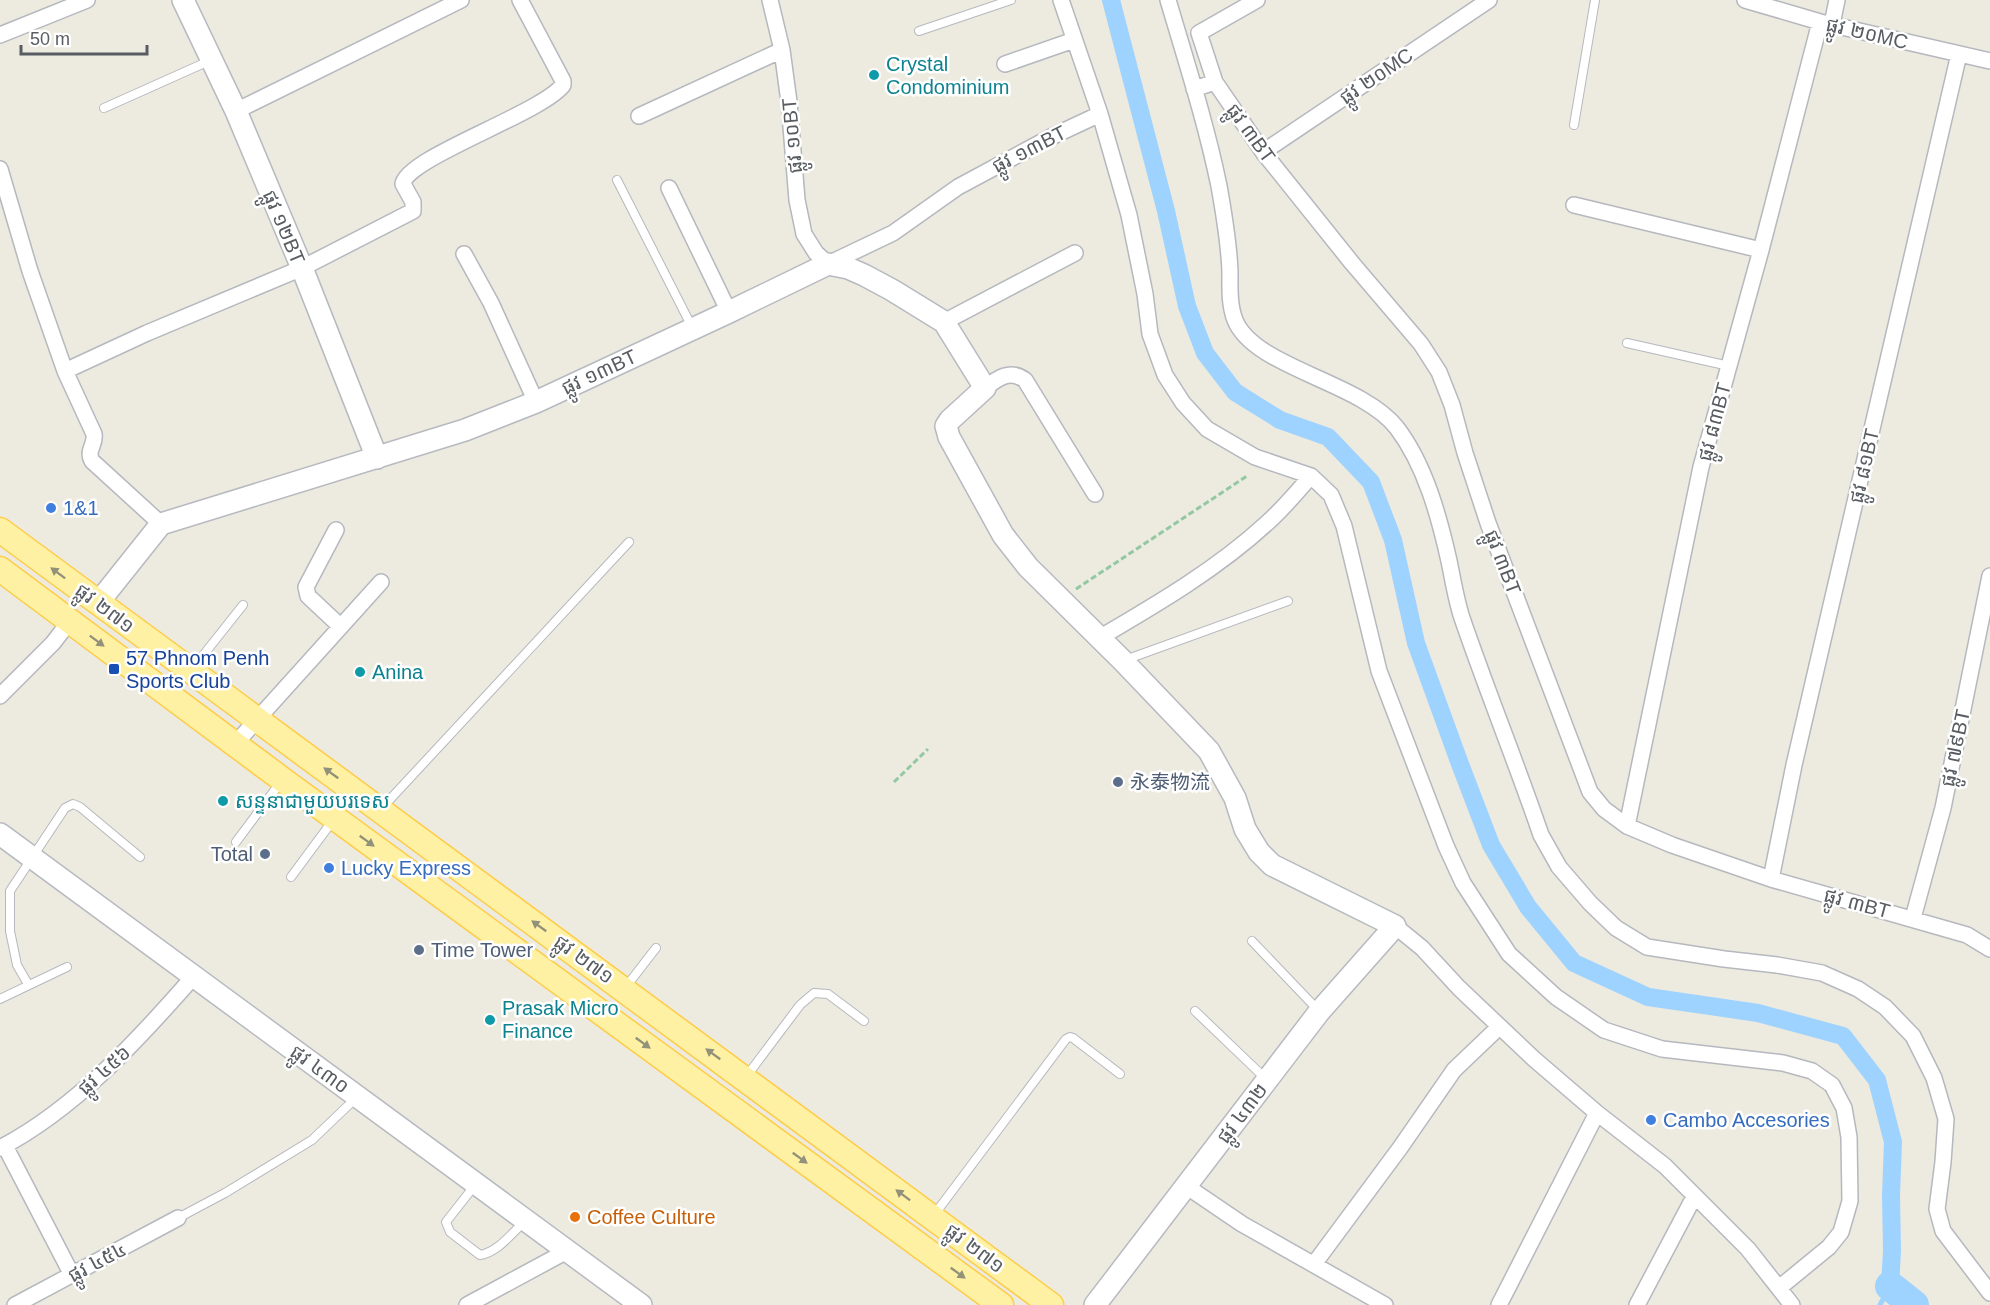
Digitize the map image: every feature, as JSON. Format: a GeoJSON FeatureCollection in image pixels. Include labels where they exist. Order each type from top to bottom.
{"type":"FeatureCollection","features":[{"type":"Feature","properties":{"kind":"main road","name":"ផ្លូវ ២៧១"},"geometry":{"type":"LineString","coordinates":[[0,530],[1051,1305]]}},
{"type":"Feature","properties":{"kind":"main road","name":"ផ្លូវ ២៧១"},"geometry":{"type":"LineString","coordinates":[[0,568],[283,780],[1001,1305]]}},
{"type":"Feature","properties":{"kind":"street"},"geometry":{"type":"LineString","coordinates":[[0,34],[87,0]]}},
{"type":"Feature","properties":{"kind":"street"},"geometry":{"type":"LineString","coordinates":[[236,111],[461,0]]}},
{"type":"Feature","properties":{"kind":"street"},"geometry":{"type":"LineString","coordinates":[[65,371],[147,333],[302,268],[413,211],[413,202],[403,184],[406,176],[428,161],[561,89],[563,81],[520,0]]}},
{"type":"Feature","properties":{"kind":"street","name":"ផ្លូវ ១០BT"},"geometry":{"type":"LineString","coordinates":[[770,0],[782,50],[797,200],[804,234],[816,253],[828,264]]}},
{"type":"Feature","properties":{"kind":"street"},"geometry":{"type":"LineString","coordinates":[[1061,0],[1100,114],[1129,215],[1150,334],[1165,375],[1183,403],[1207,429],[1255,457],[1311,476],[1331,495],[1344,526],[1379,671],[1446,846],[1463,883],[1509,954],[1556,997],[1604,1030],[1662,1049],[1784,1063],[1812,1071],[1832,1085],[1844,1108],[1849,1137],[1850,1201],[1841,1232],[1829,1246],[1779,1288]]}},
{"type":"Feature","properties":{"kind":"street"},"geometry":{"type":"LineString","coordinates":[[1168,0],[1219,186],[1226,229],[1234,319],[1244,336],[1259,348],[1358,398],[1396,426],[1412,453],[1428,488],[1447,552],[1461,615],[1541,835],[1559,867],[1590,903],[1616,928],[1647,947],[1822,973],[1858,989],[1885,1007],[1913,1036],[1934,1078],[1946,1119],[1937,1209],[1943,1231],[1990,1293]]}},
{"type":"Feature","properties":{"kind":"street"},"geometry":{"type":"LineString","coordinates":[[1215,82],[1199,33],[1257,0]]}},
{"type":"Feature","properties":{"kind":"street","name":"ផ្លូវ ២០MC"},"geometry":{"type":"LineString","coordinates":[[1263,152],[1489,0]]}},
{"type":"Feature","properties":{"kind":"street","name":"ផ្លូវ ២០MC"},"geometry":{"type":"LineString","coordinates":[[1745,0],[1826,23],[1990,61]]}},
{"type":"Feature","properties":{"kind":"street","name":"ផ្លូវ ៨៣BT"},"geometry":{"type":"LineString","coordinates":[[1627,826],[1701,467],[1826,23],[1837,0]]}},
{"type":"Feature","properties":{"kind":"street","name":"ផ្លូវ ១២BT"},"geometry":{"type":"LineString","coordinates":[[185,1],[236,111],[302,268],[377,458]]}},
{"type":"Feature","properties":{"kind":"street"},"geometry":{"type":"LineString","coordinates":[[1005,64],[1074,40]]}},
{"type":"Feature","properties":{"kind":"street"},"geometry":{"type":"LineString","coordinates":[[639,116],[782,50]]}},
{"type":"Feature","properties":{"kind":"street","name":"ផ្លូវ ៨១BT"},"geometry":{"type":"LineString","coordinates":[[1771,879],[1797,754],[1959,54]]}},
{"type":"Feature","properties":{"kind":"street","name":"ផ្លូវ ៣BT"},"geometry":{"type":"LineString","coordinates":[[1194,89],[1215,82],[1263,152],[1352,263],[1392,307],[1421,344],[1438,372],[1452,405],[1488,523],[1590,792],[1604,809],[1627,826],[1672,845],[1771,879],[1967,935],[1990,949]]}},
{"type":"Feature","properties":{"kind":"street","name":"ផ្លូវ ១៣BT"},"geometry":{"type":"LineString","coordinates":[[161,524],[465,430],[536,402],[892,233],[958,187],[1051,137],[1100,114]]}},
{"type":"Feature","properties":{"kind":"street"},"geometry":{"type":"LineString","coordinates":[[0,169],[30,271],[65,371],[94,434],[94,442],[90,451],[92,461],[161,524],[98,603]]}},
{"type":"Feature","properties":{"kind":"street"},"geometry":{"type":"LineString","coordinates":[[669,188],[729,312]]}},
{"type":"Feature","properties":{"kind":"street"},"geometry":{"type":"LineString","coordinates":[[1574,205],[1761,250]]}},
{"type":"Feature","properties":{"kind":"street"},"geometry":{"type":"LineString","coordinates":[[464,254],[491,303],[536,402]]}},
{"type":"Feature","properties":{"kind":"street"},"geometry":{"type":"LineString","coordinates":[[944,322],[1075,254]]}},
{"type":"Feature","properties":{"kind":"street"},"geometry":{"type":"LineString","coordinates":[[828,264],[848,268],[864,275],[944,322],[986,388]]}},
{"type":"Feature","properties":{"kind":"street"},"geometry":{"type":"LineString","coordinates":[[1095,494],[1025,380],[1018,375],[998,377],[946,426],[949,437],[1004,535],[1028,567],[1123,661],[1209,751],[1235,798],[1245,829],[1259,852],[1272,865],[1395,926],[1422,948],[1499,1027],[1597,1113],[1665,1166],[1748,1249],[1792,1305]]}},
{"type":"Feature","properties":{"kind":"street"},"geometry":{"type":"LineString","coordinates":[[1099,638],[1173,594],[1224,557],[1267,523],[1311,476]]}},
{"type":"Feature","properties":{"kind":"street"},"geometry":{"type":"LineString","coordinates":[[336,530],[306,587],[308,596],[340,627]]}},
{"type":"Feature","properties":{"kind":"street","name":"ផ្លូវ ៧៩BT"},"geometry":{"type":"LineString","coordinates":[[1913,918],[1943,808],[1990,576]]}},
{"type":"Feature","properties":{"kind":"street"},"geometry":{"type":"LineString","coordinates":[[235,744],[381,582]]}},
{"type":"Feature","properties":{"kind":"street"},"geometry":{"type":"LineString","coordinates":[[0,696],[53,643],[70,621]]}},
{"type":"Feature","properties":{"kind":"street","name":"ផ្លូវ ៤៣០"},"geometry":{"type":"LineString","coordinates":[[0,834],[640,1305]]}},
{"type":"Feature","properties":{"kind":"street","name":"ផ្លូវ ៤៣២"},"geometry":{"type":"LineString","coordinates":[[1095,1305],[1319,1012],[1395,926]]}},
{"type":"Feature","properties":{"kind":"street","name":"ផ្លូវ ៤៥៦"},"geometry":{"type":"LineString","coordinates":[[2,1147],[41,1123],[86,1086],[141,1037],[194,976]]}},
{"type":"Feature","properties":{"kind":"street"},"geometry":{"type":"LineString","coordinates":[[1314,1264],[1400,1148],[1454,1070],[1499,1027]]}},
{"type":"Feature","properties":{"kind":"street"},"geometry":{"type":"LineString","coordinates":[[1498,1305],[1597,1113]]}},
{"type":"Feature","properties":{"kind":"street"},"geometry":{"type":"LineString","coordinates":[[2,1147],[72,1275]]}},
{"type":"Feature","properties":{"kind":"street"},"geometry":{"type":"LineString","coordinates":[[1186,1185],[1242,1224],[1384,1305]]}},
{"type":"Feature","properties":{"kind":"street"},"geometry":{"type":"LineString","coordinates":[[1637,1305],[1694,1197]]}},
{"type":"Feature","properties":{"kind":"street","name":"ផ្លូវ ៤៥៤"},"geometry":{"type":"LineString","coordinates":[[15,1305],[178,1218]]}},
{"type":"Feature","properties":{"kind":"street"},"geometry":{"type":"LineString","coordinates":[[466,1305],[567,1251]]}},
{"type":"Feature","properties":{"kind":"lane"},"geometry":{"type":"LineString","coordinates":[[919,31],[1011,0]]}},
{"type":"Feature","properties":{"kind":"lane"},"geometry":{"type":"LineString","coordinates":[[1574,125],[1595,0]]}},
{"type":"Feature","properties":{"kind":"lane"},"geometry":{"type":"LineString","coordinates":[[104,108],[212,60]]}},
{"type":"Feature","properties":{"kind":"lane"},"geometry":{"type":"LineString","coordinates":[[617,180],[693,328]]}},
{"type":"Feature","properties":{"kind":"lane"},"geometry":{"type":"LineString","coordinates":[[1627,343],[1729,366]]}},
{"type":"Feature","properties":{"kind":"lane"},"geometry":{"type":"LineString","coordinates":[[380,810],[629,542]]}},
{"type":"Feature","properties":{"kind":"lane"},"geometry":{"type":"LineString","coordinates":[[1123,661],[1288,601]]}},
{"type":"Feature","properties":{"kind":"lane"},"geometry":{"type":"LineString","coordinates":[[190,671],[243,605]]}},
{"type":"Feature","properties":{"kind":"lane"},"geometry":{"type":"LineString","coordinates":[[236,842],[283,780]]}},
{"type":"Feature","properties":{"kind":"lane"},"geometry":{"type":"LineString","coordinates":[[28,984],[17,965],[10,931],[10,891],[65,808],[73,804],[80,807],[140,857]]}},
{"type":"Feature","properties":{"kind":"lane"},"geometry":{"type":"LineString","coordinates":[[291,877],[335,818]]}},
{"type":"Feature","properties":{"kind":"lane"},"geometry":{"type":"LineString","coordinates":[[1252,941],[1319,1012]]}},
{"type":"Feature","properties":{"kind":"lane"},"geometry":{"type":"LineString","coordinates":[[625,989],[656,948]]}},
{"type":"Feature","properties":{"kind":"lane"},"geometry":{"type":"LineString","coordinates":[[0,999],[67,967]]}},
{"type":"Feature","properties":{"kind":"lane"},"geometry":{"type":"LineString","coordinates":[[745,1078],[800,1005],[814,993],[828,994],[864,1021]]}},
{"type":"Feature","properties":{"kind":"lane"},"geometry":{"type":"LineString","coordinates":[[1196,1011],[1267,1080]]}},
{"type":"Feature","properties":{"kind":"lane"},"geometry":{"type":"LineString","coordinates":[[932,1217],[1066,1039],[1073,1038],[1120,1074]]}},
{"type":"Feature","properties":{"kind":"lane"},"geometry":{"type":"LineString","coordinates":[[178,1218],[312,1140],[358,1096]]}},
{"type":"Feature","properties":{"kind":"lane"},"geometry":{"type":"LineString","coordinates":[[475,1184],[446,1222],[450,1232],[480,1255],[496,1249],[526,1220]]}},
{"type":"Feature","properties":{"kind":"path"},"geometry":{"type":"LineString","coordinates":[[1060,599],[1247,476]]}},
{"type":"Feature","properties":{"kind":"path"},"geometry":{"type":"LineString","coordinates":[[894,782],[928,749]]}},
{"type":"Feature","properties":{"kind":"waterway"},"geometry":{"type":"LineString","coordinates":[[1111,0],[1166,211],[1187,306],[1205,353],[1235,392],[1280,420],[1328,437],[1371,482],[1393,540],[1416,643],[1460,764],[1491,845],[1528,907],[1574,963],[1648,997],[1758,1013],[1843,1036],[1877,1080],[1893,1142],[1890,1286]]}},
{"type":"Feature","properties":{"kind":"waterway"},"geometry":{"type":"LineString","coordinates":[[1880,1305],[1890,1286]]}},
{"type":"Feature","properties":{"kind":"waterway"},"geometry":{"type":"LineString","coordinates":[[1890,1286],[1914,1305]]}},
{"type":"Feature","properties":{"kind":"place","name":"Crystal Condominium"},"geometry":{"type":"Point","coordinates":[874,75]}},
{"type":"Feature","properties":{"kind":"place","name":"1&1"},"geometry":{"type":"Point","coordinates":[51,508]}},
{"type":"Feature","properties":{"kind":"place","name":"57 Phnom Penh Sports Club"},"geometry":{"type":"Point","coordinates":[114,669]}},
{"type":"Feature","properties":{"kind":"place","name":"Anina"},"geometry":{"type":"Point","coordinates":[360,672]}},
{"type":"Feature","properties":{"kind":"place","name":"永泰物流"},"geometry":{"type":"Point","coordinates":[1118,782]}},
{"type":"Feature","properties":{"kind":"place","name":"សន្ទនាជាមួយបរទេស"},"geometry":{"type":"Point","coordinates":[223,801]}},
{"type":"Feature","properties":{"kind":"place","name":"Total"},"geometry":{"type":"Point","coordinates":[265,854]}},
{"type":"Feature","properties":{"kind":"place","name":"Lucky Express"},"geometry":{"type":"Point","coordinates":[329,868]}},
{"type":"Feature","properties":{"kind":"place","name":"Time Tower"},"geometry":{"type":"Point","coordinates":[419,950]}},
{"type":"Feature","properties":{"kind":"place","name":"Prasak Micro Finance"},"geometry":{"type":"Point","coordinates":[490,1020]}},
{"type":"Feature","properties":{"kind":"place","name":"Cambo Accesories"},"geometry":{"type":"Point","coordinates":[1651,1120]}},
{"type":"Feature","properties":{"kind":"place","name":"Coffee Culture"},"geometry":{"type":"Point","coordinates":[575,1217]}}]}
